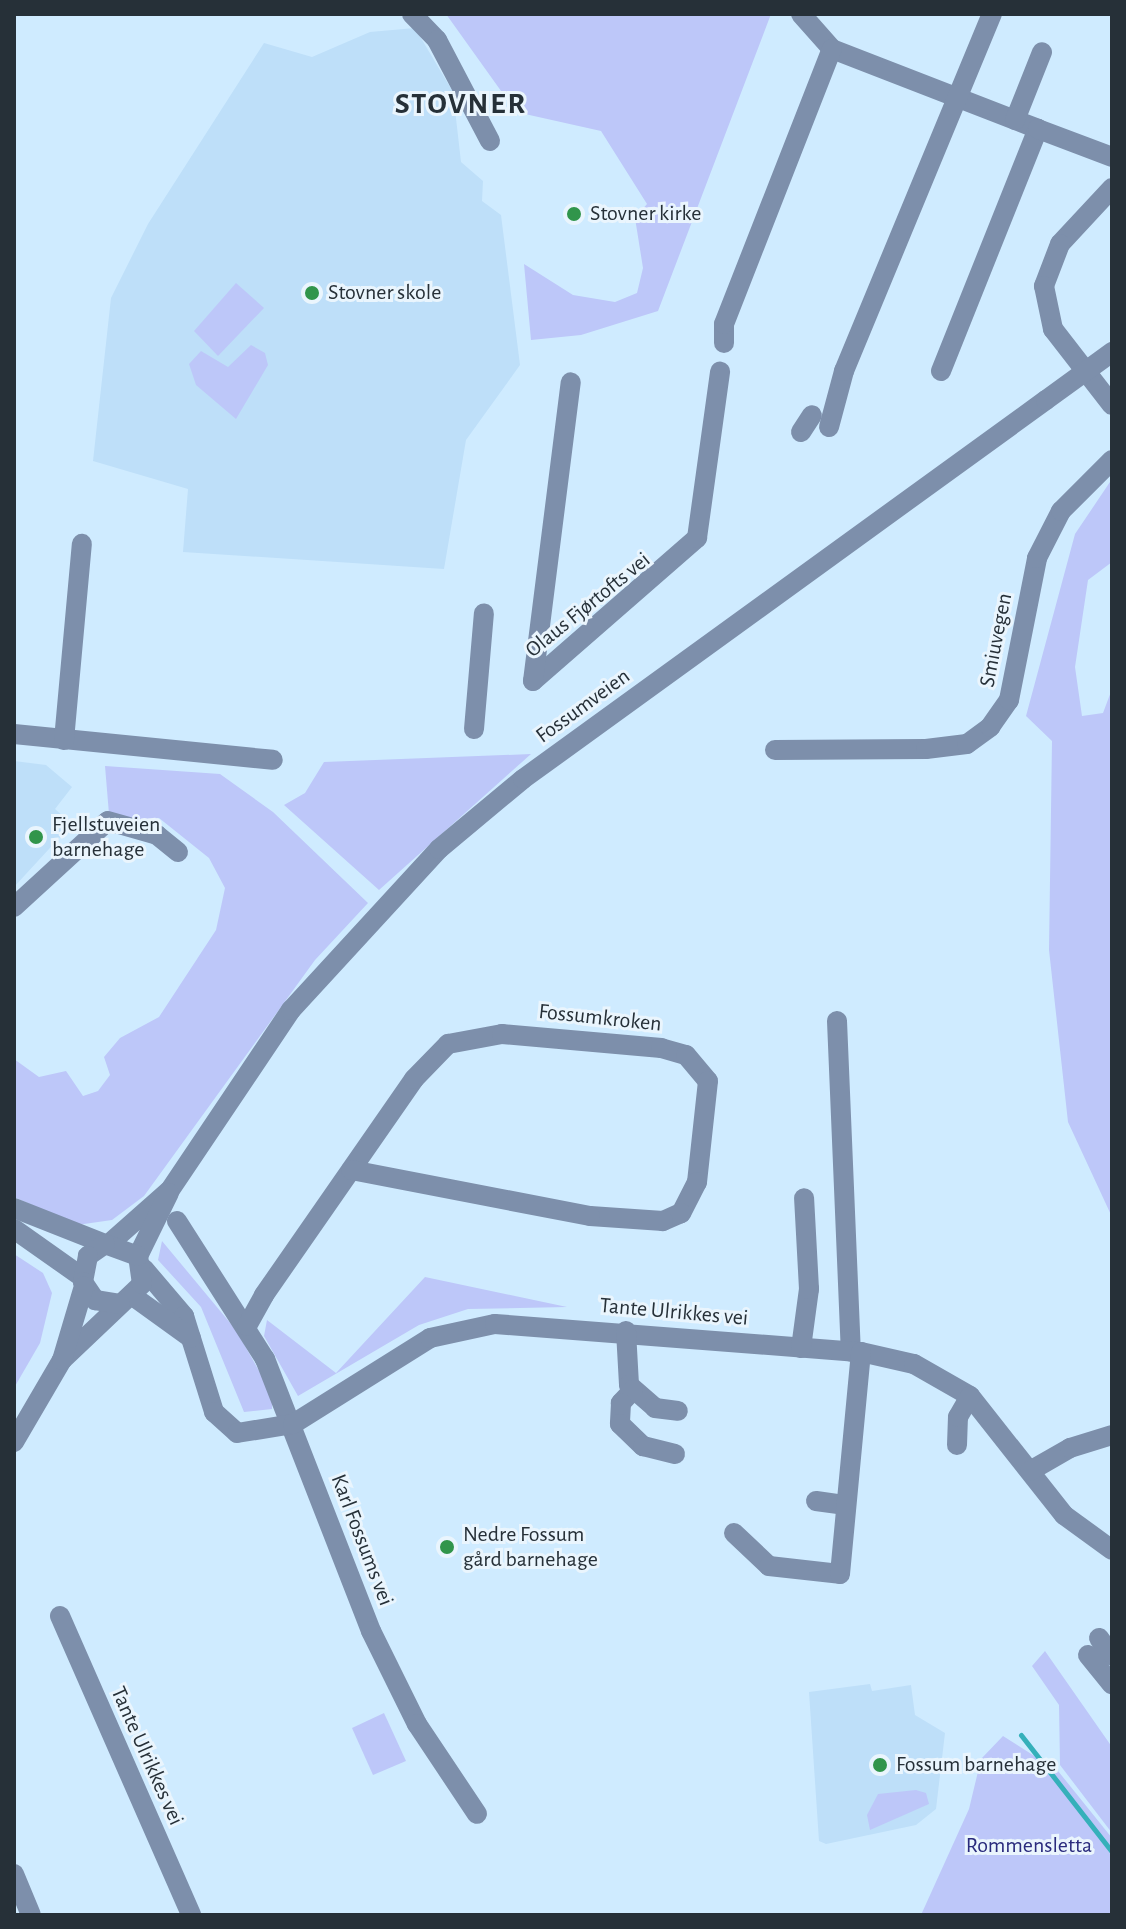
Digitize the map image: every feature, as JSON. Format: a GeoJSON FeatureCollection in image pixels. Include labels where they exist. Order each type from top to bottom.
{"type":"FeatureCollection","features":[{"type":"Feature","properties":{"kind":"street"},"geometry":{"type":"LineString","coordinates":[[412,14],[437,40],[490,141]]}},
{"type":"Feature","properties":{"kind":"street"},"geometry":{"type":"LineString","coordinates":[[801,14],[812,35],[832,49],[1112,157]]}},
{"type":"Feature","properties":{"kind":"street"},"geometry":{"type":"LineString","coordinates":[[814,425],[992,14]]}},
{"type":"Feature","properties":{"kind":"street"},"geometry":{"type":"LineString","coordinates":[[724,343],[724,324],[832,49]]}},
{"type":"Feature","properties":{"kind":"street"},"geometry":{"type":"LineString","coordinates":[[1015,120],[1042,52]]}},
{"type":"Feature","properties":{"kind":"street"},"geometry":{"type":"LineString","coordinates":[[941,371],[1038,129]]}},
{"type":"Feature","properties":{"kind":"street"},"geometry":{"type":"LineString","coordinates":[[1112,188],[1060,244],[1044,286],[1053,329],[1112,405]]}},
{"type":"Feature","properties":{"kind":"street","name":"Fossumveien"},"geometry":{"type":"LineString","coordinates":[[62,1360],[127,1301],[170,1190],[268,1040],[396,889],[523,779],[1112,352]]}},
{"type":"Feature","properties":{"kind":"street","name":"Olaus Fjørtofts vei"},"geometry":{"type":"LineString","coordinates":[[571,382],[533,681],[697,538],[720,372]]}},
{"type":"Feature","properties":{"kind":"street","name":"Smiuvegen"},"geometry":{"type":"LineString","coordinates":[[775,750],[926,749],[967,744],[990,727],[1009,700],[1037,558],[1061,511],[1112,460]]}},
{"type":"Feature","properties":{"kind":"street"},"geometry":{"type":"LineString","coordinates":[[64,740],[82,544]]}},
{"type":"Feature","properties":{"kind":"street"},"geometry":{"type":"LineString","coordinates":[[474,729],[484,613]]}},
{"type":"Feature","properties":{"kind":"street"},"geometry":{"type":"LineString","coordinates":[[14,734],[273,760]]}},
{"type":"Feature","properties":{"kind":"street"},"geometry":{"type":"LineString","coordinates":[[14,907],[108,821],[157,835],[178,852]]}},
{"type":"Feature","properties":{"kind":"street"},"geometry":{"type":"LineString","coordinates":[[734,1533],[769,1566],[840,1574],[856,1352],[837,1021]]}},
{"type":"Feature","properties":{"kind":"street","name":"Fossumkroken"},"geometry":{"type":"LineString","coordinates":[[247,1326],[351,1170],[429,1059],[467,1037],[661,1048],[686,1055],[708,1081],[697,1182],[681,1213],[663,1221],[590,1216],[351,1170]]}},
{"type":"Feature","properties":{"kind":"street","name":"Fossumveien"},"geometry":{"type":"LineString","coordinates":[[14,1442],[62,1360],[88,1256],[108,1243],[170,1190]]}},
{"type":"Feature","properties":{"kind":"street"},"geometry":{"type":"LineString","coordinates":[[801,1348],[809,1289],[804,1198]]}},
{"type":"Feature","properties":{"kind":"street"},"geometry":{"type":"LineString","coordinates":[[14,1208],[108,1243],[141,1262],[179,1306],[223,1425],[251,1435],[293,1424],[247,1326],[177,1221]]}},
{"type":"Feature","properties":{"kind":"street"},"geometry":{"type":"LineString","coordinates":[[14,1229],[83,1282],[103,1304],[127,1301],[191,1338]]}},
{"type":"Feature","properties":{"kind":"street","name":"Tante Ulrikkes vei"},"geometry":{"type":"LineString","coordinates":[[293,1424],[430,1338],[459,1329],[626,1331],[856,1352],[914,1364],[970,1396],[1064,1515],[1112,1550]]}},
{"type":"Feature","properties":{"kind":"street"},"geometry":{"type":"LineString","coordinates":[[626,1331],[623,1369],[633,1390],[655,1408],[678,1411]]}},
{"type":"Feature","properties":{"kind":"street"},"geometry":{"type":"LineString","coordinates":[[633,1390],[621,1403],[620,1424],[643,1446],[675,1454]]}},
{"type":"Feature","properties":{"kind":"street"},"geometry":{"type":"LineString","coordinates":[[957,1445],[958,1417],[970,1396]]}},
{"type":"Feature","properties":{"kind":"street","name":"Karl Fossums vei"},"geometry":{"type":"LineString","coordinates":[[293,1424],[371,1631],[417,1724],[477,1814]]}},
{"type":"Feature","properties":{"kind":"street"},"geometry":{"type":"LineString","coordinates":[[1030,1471],[1070,1448],[1112,1435]]}},
{"type":"Feature","properties":{"kind":"street"},"geometry":{"type":"LineString","coordinates":[[816,1501],[846,1505]]}},
{"type":"Feature","properties":{"kind":"street","name":"Tante Ulrikkes vei"},"geometry":{"type":"LineString","coordinates":[[60,1616],[191,1915]]}},
{"type":"Feature","properties":{"kind":"street"},"geometry":{"type":"LineString","coordinates":[[1112,1656],[1094,1647],[1112,1685]]}},
{"type":"Feature","properties":{"kind":"street"},"geometry":{"type":"LineString","coordinates":[[14,1874],[31,1915]]}},
{"type":"Feature","properties":{"kind":"shaded area","name":"Stovner skole"},"geometry":{"type":"Polygon","coordinates":[[[415,28],[453,92],[461,162],[483,181],[482,201],[501,215],[520,365],[466,440],[444,569],[183,552],[188,489],[93,461],[111,298],[148,224],[264,43],[312,57],[370,32],[415,28]]]}},
{"type":"Feature","properties":{"kind":"shaded area","name":"Fjellstuveien barnehage"},"geometry":{"type":"Polygon","coordinates":[[[14,761],[46,765],[72,787],[55,809],[72,824],[14,887],[14,761]]]}},
{"type":"Feature","properties":{"kind":"shaded area","name":"Fossum barnehage"},"geometry":{"type":"Polygon","coordinates":[[[870,1684],[872,1691],[911,1685],[915,1715],[945,1733],[936,1809],[916,1825],[826,1844],[819,1841],[809,1692],[870,1684]]]}},
{"type":"Feature","properties":{"kind":"green space"},"geometry":{"type":"Polygon","coordinates":[[[446,14],[771,14],[658,311],[581,335],[531,340],[524,264],[573,295],[615,302],[637,293],[643,268],[635,218],[647,204],[601,131],[516,112],[446,14]]]}},
{"type":"Feature","properties":{"kind":"green space"},"geometry":{"type":"Polygon","coordinates":[[[236,283],[264,308],[218,356],[194,331],[236,283]]]}},
{"type":"Feature","properties":{"kind":"green space"},"geometry":{"type":"Polygon","coordinates":[[[251,345],[265,353],[268,365],[236,419],[196,385],[189,364],[201,351],[228,367],[251,345]]]}},
{"type":"Feature","properties":{"kind":"green space"},"geometry":{"type":"Polygon","coordinates":[[[1112,479],[1112,562],[1088,580],[1075,667],[1082,716],[1103,713],[1112,689],[1112,1217],[1068,1122],[1049,950],[1052,741],[1026,716],[1075,534],[1112,479]]]}},
{"type":"Feature","properties":{"kind":"green space"},"geometry":{"type":"Polygon","coordinates":[[[531,754],[379,890],[284,805],[305,793],[324,762],[531,754]]]}},
{"type":"Feature","properties":{"kind":"green space"},"geometry":{"type":"Polygon","coordinates":[[[105,766],[220,774],[273,812],[368,903],[315,960],[144,1196],[112,1220],[77,1225],[14,1197],[14,1059],[39,1077],[66,1071],[83,1096],[98,1091],[110,1075],[104,1057],[120,1038],[159,1017],[216,930],[225,888],[209,858],[159,818],[139,822],[109,814],[105,766]]]}},
{"type":"Feature","properties":{"kind":"green space"},"geometry":{"type":"Polygon","coordinates":[[[162,1241],[236,1330],[272,1394],[272,1409],[244,1412],[201,1307],[158,1260],[162,1241]]]}},
{"type":"Feature","properties":{"kind":"green space"},"geometry":{"type":"Polygon","coordinates":[[[14,1254],[43,1273],[52,1293],[40,1343],[14,1388],[14,1254]]]}},
{"type":"Feature","properties":{"kind":"green space"},"geometry":{"type":"Polygon","coordinates":[[[425,1277],[567,1307],[468,1309],[419,1325],[298,1396],[264,1336],[267,1320],[336,1373],[425,1277]]]}},
{"type":"Feature","properties":{"kind":"green space"},"geometry":{"type":"Polygon","coordinates":[[[1045,1651],[1112,1747],[1112,1833],[1060,1765],[1059,1705],[1032,1666],[1045,1651]]]}},
{"type":"Feature","properties":{"kind":"green space"},"geometry":{"type":"Polygon","coordinates":[[[384,1713],[406,1761],[373,1775],[352,1728],[384,1713]]]}},
{"type":"Feature","properties":{"kind":"green space","name":"Rommensletta"},"geometry":{"type":"Polygon","coordinates":[[[1003,1736],[1058,1771],[1112,1838],[1112,1915],[921,1915],[969,1809],[981,1759],[1003,1736]]]}},
{"type":"Feature","properties":{"kind":"green space"},"geometry":{"type":"Polygon","coordinates":[[[916,1790],[926,1793],[929,1804],[870,1830],[867,1815],[878,1794],[916,1790]]]}},
{"type":"Feature","properties":{"kind":"waterway"},"geometry":{"type":"LineString","coordinates":[[1021,1735],[1112,1852]]}},
{"type":"Feature","properties":{"kind":"place","name":"Stovner kirke"},"geometry":{"type":"Point","coordinates":[574,214]}},
{"type":"Feature","properties":{"kind":"place","name":"Stovner skole"},"geometry":{"type":"Point","coordinates":[312,293]}},
{"type":"Feature","properties":{"kind":"place","name":"Fjellstuveien barnehage"},"geometry":{"type":"Point","coordinates":[36,837]}},
{"type":"Feature","properties":{"kind":"place","name":"Nedre Fossum gård barnehage"},"geometry":{"type":"Point","coordinates":[447,1547]}},
{"type":"Feature","properties":{"kind":"place","name":"Fossum barnehage"},"geometry":{"type":"Point","coordinates":[880,1765]}},
{"type":"Feature","properties":{"kind":"district","name":"STOVNER"},"geometry":{"type":"Point","coordinates":[461,104]}}]}
